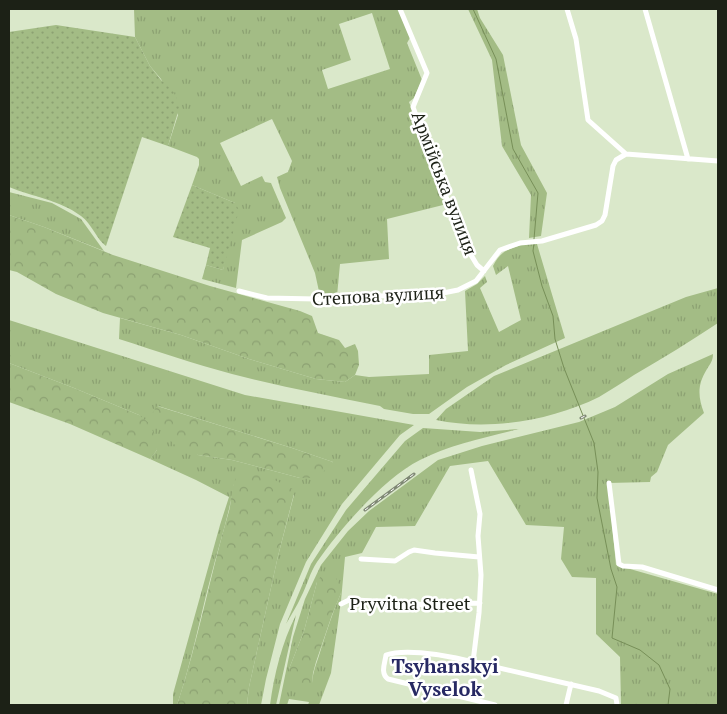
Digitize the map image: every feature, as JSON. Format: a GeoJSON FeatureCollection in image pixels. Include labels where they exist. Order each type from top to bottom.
{"type":"FeatureCollection","features":[{"type":"Feature","properties":{"kind":"street","name":"Армійська вулиця"},"geometry":{"type":"LineString","coordinates":[[400,9],[427,73],[413,107],[462,240],[477,265],[484,271]]}},
{"type":"Feature","properties":{"kind":"street"},"geometry":{"type":"LineString","coordinates":[[567,9],[576,38],[588,120],[626,154],[718,161]]}},
{"type":"Feature","properties":{"kind":"street"},"geometry":{"type":"LineString","coordinates":[[645,9],[688,158]]}},
{"type":"Feature","properties":{"kind":"street","name":"Степова вулиця"},"geometry":{"type":"LineString","coordinates":[[240,291],[268,298],[316,299],[443,293],[458,290],[476,281],[500,250],[520,242],[542,241],[596,225],[602,221],[605,215],[613,166],[620,157],[626,154]]}},
{"type":"Feature","properties":{"kind":"street"},"geometry":{"type":"LineString","coordinates":[[470,470],[480,517],[478,536],[481,575],[476,646],[472,662]]}},
{"type":"Feature","properties":{"kind":"street"},"geometry":{"type":"LineString","coordinates":[[609,483],[619,564],[642,567],[718,590]]}},
{"type":"Feature","properties":{"kind":"street"},"geometry":{"type":"LineString","coordinates":[[362,560],[395,561],[414,550],[479,557]]}},
{"type":"Feature","properties":{"kind":"street","name":"Pryvitna Street"},"geometry":{"type":"LineString","coordinates":[[341,604],[357,600],[429,605],[480,603]]}},
{"type":"Feature","properties":{"kind":"street"},"geometry":{"type":"LineString","coordinates":[[495,705],[388,679],[384,674],[386,655],[396,652],[436,654],[571,684],[611,695],[616,698],[617,705]]}},
{"type":"Feature","properties":{"kind":"street"},"geometry":{"type":"LineString","coordinates":[[566,705],[571,684]]}},
{"type":"Feature","properties":{"kind":"green space"},"geometry":{"type":"Polygon","coordinates":[[[134,9],[399,9],[411,36],[407,43],[422,80],[414,98],[409,102],[447,202],[443,205],[387,219],[389,259],[340,264],[337,296],[320,296],[315,273],[277,177],[288,172],[292,161],[272,119],[220,143],[241,186],[262,176],[265,182],[271,183],[286,218],[282,222],[242,240],[236,288],[202,279],[206,265],[223,270],[235,203],[192,185],[199,165],[199,159],[168,146],[178,115],[161,79],[150,66],[135,37],[134,9]],[[372,13],[339,24],[351,60],[322,70],[328,89],[390,69],[372,13]]]}},
{"type":"Feature","properties":{"kind":"green space"},"geometry":{"type":"Polygon","coordinates":[[[468,9],[477,9],[480,18],[503,55],[521,145],[547,193],[541,236],[529,238],[531,195],[502,146],[492,60],[468,9]]]}},
{"type":"Feature","properties":{"kind":"green space"},"geometry":{"type":"Polygon","coordinates":[[[56,25],[135,37],[150,66],[173,91],[180,105],[168,146],[142,137],[106,246],[85,219],[73,211],[55,202],[9,187],[9,32],[56,25]]]}},
{"type":"Feature","properties":{"kind":"green space"},"geometry":{"type":"Polygon","coordinates":[[[192,185],[235,203],[239,210],[223,270],[206,265],[210,248],[173,237],[192,185]]]}},
{"type":"Feature","properties":{"kind":"green space"},"geometry":{"type":"Polygon","coordinates":[[[9,192],[52,203],[81,219],[104,251],[9,215],[9,192]]]}},
{"type":"Feature","properties":{"kind":"green space"},"geometry":{"type":"Polygon","coordinates":[[[9,215],[113,255],[312,316],[318,333],[339,340],[345,348],[355,344],[358,351],[359,365],[355,375],[345,382],[316,379],[249,359],[181,335],[103,313],[56,294],[17,272],[9,270],[9,215]]]}},
{"type":"Feature","properties":{"kind":"green space"},"geometry":{"type":"Polygon","coordinates":[[[524,244],[537,244],[565,338],[506,365],[467,387],[429,414],[413,414],[384,409],[380,406],[250,379],[119,339],[120,318],[181,335],[249,359],[316,379],[345,382],[355,375],[369,377],[429,374],[429,355],[468,351],[465,291],[477,284],[485,276],[487,282],[480,288],[499,332],[521,320],[508,266],[496,275],[493,266],[503,253],[524,244]]]}},
{"type":"Feature","properties":{"kind":"green space"},"geometry":{"type":"Polygon","coordinates":[[[718,288],[718,323],[599,397],[560,412],[519,422],[477,424],[436,420],[446,409],[494,376],[686,297],[718,288]]]}},
{"type":"Feature","properties":{"kind":"green space"},"geometry":{"type":"Polygon","coordinates":[[[9,320],[245,395],[414,425],[400,435],[342,504],[306,562],[280,624],[261,705],[247,705],[249,687],[278,556],[294,495],[234,484],[187,674],[177,705],[173,705],[173,694],[229,497],[150,459],[157,450],[139,415],[9,363],[9,320]],[[158,406],[198,455],[232,460],[300,478],[333,462],[158,406]]]}},
{"type":"Feature","properties":{"kind":"green space"},"geometry":{"type":"Polygon","coordinates":[[[713,354],[712,361],[701,380],[700,386],[704,413],[668,445],[657,472],[651,477],[650,482],[608,483],[616,565],[718,594],[718,705],[621,705],[620,657],[596,634],[596,578],[572,577],[561,559],[564,527],[526,525],[488,461],[450,466],[415,526],[376,527],[362,553],[345,557],[341,601],[331,673],[319,705],[308,705],[309,702],[289,699],[287,705],[279,705],[293,637],[305,599],[321,565],[348,531],[369,511],[438,460],[482,446],[579,422],[615,407],[668,374],[713,354]],[[317,582],[304,631],[289,669],[312,683],[314,669],[341,593],[317,582]]]}},
{"type":"Feature","properties":{"kind":"green space"},"geometry":{"type":"Polygon","coordinates":[[[9,363],[139,415],[149,423],[156,438],[157,450],[150,459],[70,424],[9,402],[9,363]]]}},
{"type":"Feature","properties":{"kind":"green space"},"geometry":{"type":"Polygon","coordinates":[[[157,406],[333,462],[317,478],[300,478],[232,460],[198,455],[175,445],[163,433],[152,414],[157,406]]]}},
{"type":"Feature","properties":{"kind":"green space"},"geometry":{"type":"Polygon","coordinates":[[[423,428],[480,432],[519,429],[443,450],[420,460],[392,479],[350,520],[327,549],[315,566],[286,624],[311,564],[346,510],[405,441],[423,428]]]}},
{"type":"Feature","properties":{"kind":"green space"},"geometry":{"type":"Polygon","coordinates":[[[244,470],[256,471],[295,490],[278,556],[249,687],[247,705],[177,705],[229,511],[234,482],[238,473],[244,470]]]}},
{"type":"Feature","properties":{"kind":"green space"},"geometry":{"type":"Polygon","coordinates":[[[323,573],[331,573],[338,581],[341,593],[316,662],[312,683],[307,689],[292,682],[289,669],[304,631],[317,582],[323,573]]]}},
{"type":"Feature","properties":{"kind":"green space"},"geometry":{"type":"Polygon","coordinates":[[[296,615],[276,705],[270,705],[279,659],[296,615]]]}},
{"type":"Feature","properties":{"kind":"waterway"},"geometry":{"type":"LineString","coordinates":[[473,9],[496,59],[513,149],[538,193],[534,239]]}},
{"type":"Feature","properties":{"kind":"waterway"},"geometry":{"type":"LineString","coordinates":[[534,243],[533,251],[542,286],[553,316],[555,339],[564,368],[594,443],[598,472],[597,498],[611,569],[617,587],[612,638],[640,650],[659,665],[670,689],[668,705]]}},
{"type":"Feature","properties":{"kind":"railway"},"geometry":{"type":"LineString","coordinates":[[581,418],[585,416]]}},
{"type":"Feature","properties":{"kind":"railway"},"geometry":{"type":"LineString","coordinates":[[365,510],[414,474]]}},
{"type":"Feature","properties":{"kind":"district","name":"Tsyhanskyi Vyselok"},"geometry":{"type":"Point","coordinates":[445,676]}}]}
